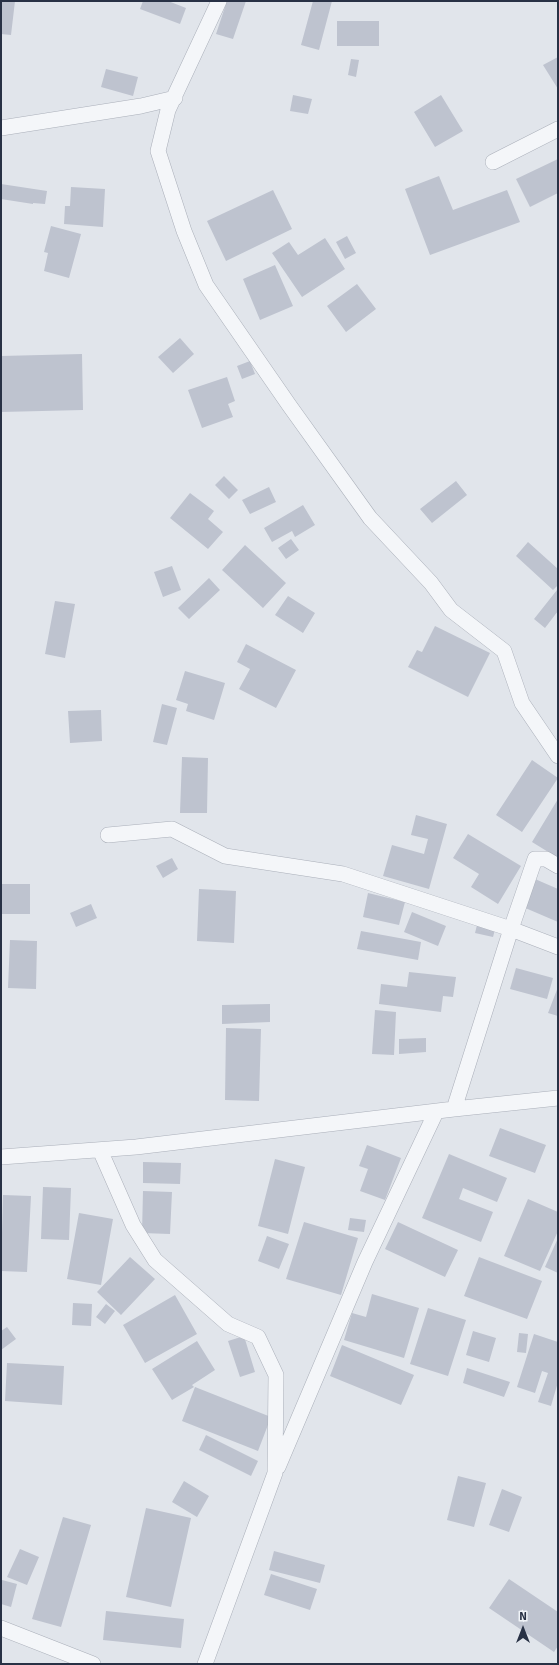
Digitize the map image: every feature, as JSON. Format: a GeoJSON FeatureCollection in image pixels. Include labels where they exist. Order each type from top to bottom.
{"type":"FeatureCollection","features":[{"type":"Feature","properties":{"kind":"street"},"geometry":{"type":"LineString","coordinates":[[219,1],[175,98],[168,110],[158,151],[184,231],[206,285],[370,518],[431,583],[451,610],[504,651],[522,703],[558,756]]}},
{"type":"Feature","properties":{"kind":"street"},"geometry":{"type":"LineString","coordinates":[[1,128],[141,106],[175,98]]}},
{"type":"Feature","properties":{"kind":"street"},"geometry":{"type":"LineString","coordinates":[[493,162],[558,129]]}},
{"type":"Feature","properties":{"kind":"street"},"geometry":{"type":"LineString","coordinates":[[108,835],[172,829],[225,856],[343,874],[510,929],[558,947]]}},
{"type":"Feature","properties":{"kind":"street"},"geometry":{"type":"LineString","coordinates":[[454,1109],[510,929],[535,859],[546,859],[558,866]]}},
{"type":"Feature","properties":{"kind":"street"},"geometry":{"type":"LineString","coordinates":[[1,1157],[136,1147],[558,1098]]}},
{"type":"Feature","properties":{"kind":"street"},"geometry":{"type":"LineString","coordinates":[[206,1664],[275,1473],[365,1262],[436,1112]]}},
{"type":"Feature","properties":{"kind":"street"},"geometry":{"type":"LineString","coordinates":[[100,1150],[132,1225],[155,1260],[228,1324],[258,1337],[276,1375],[275,1473]]}},
{"type":"Feature","properties":{"kind":"street"},"geometry":{"type":"LineString","coordinates":[[1,1628],[93,1664]]}},
{"type":"Feature","properties":{"kind":"building"},"geometry":{"type":"Polygon","coordinates":[[[1,1],[15,1],[11,35],[1,34],[1,1]]]}},
{"type":"Feature","properties":{"kind":"building"},"geometry":{"type":"Polygon","coordinates":[[[143,1],[168,1],[186,8],[180,24],[140,9],[143,1]]]}},
{"type":"Feature","properties":{"kind":"building"},"geometry":{"type":"Polygon","coordinates":[[[227,1],[246,1],[233,39],[216,34],[227,1]]]}},
{"type":"Feature","properties":{"kind":"building"},"geometry":{"type":"Polygon","coordinates":[[[313,1],[332,1],[319,50],[301,45],[313,1]]]}},
{"type":"Feature","properties":{"kind":"building"},"geometry":{"type":"Polygon","coordinates":[[[337,21],[379,21],[379,46],[337,46],[337,21]]]}},
{"type":"Feature","properties":{"kind":"building"},"geometry":{"type":"Polygon","coordinates":[[[558,57],[558,89],[543,65],[558,57]]]}},
{"type":"Feature","properties":{"kind":"building"},"geometry":{"type":"Polygon","coordinates":[[[351,59],[359,60],[356,77],[348,75],[351,59]]]}},
{"type":"Feature","properties":{"kind":"building"},"geometry":{"type":"Polygon","coordinates":[[[106,69],[138,77],[133,96],[101,87],[106,69]]]}},
{"type":"Feature","properties":{"kind":"building"},"geometry":{"type":"Polygon","coordinates":[[[293,95],[312,99],[308,114],[290,111],[293,95]]]}},
{"type":"Feature","properties":{"kind":"building"},"geometry":{"type":"Polygon","coordinates":[[[441,95],[463,131],[435,147],[414,112],[441,95]]]}},
{"type":"Feature","properties":{"kind":"building"},"geometry":{"type":"Polygon","coordinates":[[[558,159],[558,193],[530,207],[516,179],[558,159]]]}},
{"type":"Feature","properties":{"kind":"building"},"geometry":{"type":"Polygon","coordinates":[[[439,176],[453,210],[507,190],[520,222],[430,255],[405,189],[439,176]]]}},
{"type":"Feature","properties":{"kind":"building"},"geometry":{"type":"Polygon","coordinates":[[[1,184],[47,191],[45,204],[33,204],[1,199],[1,184]]]}},
{"type":"Feature","properties":{"kind":"building"},"geometry":{"type":"Polygon","coordinates":[[[71,187],[105,189],[103,227],[64,224],[65,206],[70,206],[71,187]]]}},
{"type":"Feature","properties":{"kind":"building"},"geometry":{"type":"Polygon","coordinates":[[[273,190],[292,229],[226,261],[207,221],[273,190]]]}},
{"type":"Feature","properties":{"kind":"building"},"geometry":{"type":"Polygon","coordinates":[[[51,226],[81,234],[69,278],[44,271],[48,253],[44,252],[51,226]]]}},
{"type":"Feature","properties":{"kind":"building"},"geometry":{"type":"Polygon","coordinates":[[[347,236],[356,253],[345,259],[336,242],[347,236]]]}},
{"type":"Feature","properties":{"kind":"building"},"geometry":{"type":"Polygon","coordinates":[[[325,238],[345,269],[302,297],[272,253],[289,242],[298,255],[325,238]]]}},
{"type":"Feature","properties":{"kind":"building"},"geometry":{"type":"Polygon","coordinates":[[[275,265],[293,306],[260,320],[243,279],[275,265]]]}},
{"type":"Feature","properties":{"kind":"building"},"geometry":{"type":"Polygon","coordinates":[[[357,284],[376,309],[346,332],[327,306],[357,284]]]}},
{"type":"Feature","properties":{"kind":"building"},"geometry":{"type":"Polygon","coordinates":[[[180,338],[194,354],[173,373],[158,357],[180,338]]]}},
{"type":"Feature","properties":{"kind":"building"},"geometry":{"type":"Polygon","coordinates":[[[82,354],[83,410],[1,412],[1,356],[82,354]]]}},
{"type":"Feature","properties":{"kind":"building"},"geometry":{"type":"Polygon","coordinates":[[[250,361],[255,374],[242,379],[237,366],[250,361]]]}},
{"type":"Feature","properties":{"kind":"building"},"geometry":{"type":"Polygon","coordinates":[[[227,377],[235,401],[228,404],[233,417],[202,428],[188,390],[227,377]]]}},
{"type":"Feature","properties":{"kind":"building"},"geometry":{"type":"Polygon","coordinates":[[[224,476],[238,490],[229,499],[215,485],[224,476]]]}},
{"type":"Feature","properties":{"kind":"building"},"geometry":{"type":"Polygon","coordinates":[[[456,481],[467,495],[432,523],[420,509],[456,481]]]}},
{"type":"Feature","properties":{"kind":"building"},"geometry":{"type":"Polygon","coordinates":[[[269,487],[276,502],[250,514],[242,500],[269,487]]]}},
{"type":"Feature","properties":{"kind":"building"},"geometry":{"type":"Polygon","coordinates":[[[190,493],[214,511],[208,519],[223,532],[208,549],[170,518],[190,493]]]}},
{"type":"Feature","properties":{"kind":"building"},"geometry":{"type":"Polygon","coordinates":[[[303,505],[315,525],[295,537],[292,531],[272,542],[264,528],[303,505]]]}},
{"type":"Feature","properties":{"kind":"building"},"geometry":{"type":"Polygon","coordinates":[[[291,539],[299,550],[286,559],[278,548],[291,539]]]}},
{"type":"Feature","properties":{"kind":"building"},"geometry":{"type":"Polygon","coordinates":[[[528,542],[558,569],[558,585],[553,590],[516,556],[528,542]]]}},
{"type":"Feature","properties":{"kind":"building"},"geometry":{"type":"Polygon","coordinates":[[[245,545],[286,583],[263,608],[222,570],[245,545]]]}},
{"type":"Feature","properties":{"kind":"building"},"geometry":{"type":"Polygon","coordinates":[[[172,566],[181,590],[163,597],[154,572],[172,566]]]}},
{"type":"Feature","properties":{"kind":"building"},"geometry":{"type":"Polygon","coordinates":[[[209,578],[220,590],[189,619],[178,608],[209,578]]]}},
{"type":"Feature","properties":{"kind":"building"},"geometry":{"type":"Polygon","coordinates":[[[557,590],[558,611],[545,628],[534,619],[557,590]]]}},
{"type":"Feature","properties":{"kind":"building"},"geometry":{"type":"Polygon","coordinates":[[[288,596],[315,613],[303,633],[275,615],[288,596]]]}},
{"type":"Feature","properties":{"kind":"building"},"geometry":{"type":"Polygon","coordinates":[[[55,601],[75,604],[65,658],[45,654],[55,601]]]}},
{"type":"Feature","properties":{"kind":"building"},"geometry":{"type":"Polygon","coordinates":[[[435,626],[490,653],[468,697],[408,667],[417,650],[422,652],[435,626]]]}},
{"type":"Feature","properties":{"kind":"building"},"geometry":{"type":"Polygon","coordinates":[[[246,644],[296,670],[276,708],[239,689],[250,669],[237,662],[246,644]]]}},
{"type":"Feature","properties":{"kind":"building"},"geometry":{"type":"Polygon","coordinates":[[[185,671],[225,683],[214,720],[186,711],[188,704],[176,700],[185,671]]]}},
{"type":"Feature","properties":{"kind":"building"},"geometry":{"type":"Polygon","coordinates":[[[162,704],[177,708],[167,745],[153,742],[162,704]]]}},
{"type":"Feature","properties":{"kind":"building"},"geometry":{"type":"Polygon","coordinates":[[[101,710],[102,741],[70,743],[68,711],[101,710]]]}},
{"type":"Feature","properties":{"kind":"building"},"geometry":{"type":"Polygon","coordinates":[[[182,757],[208,758],[207,813],[180,813],[182,757]]]}},
{"type":"Feature","properties":{"kind":"building"},"geometry":{"type":"Polygon","coordinates":[[[532,760],[558,778],[522,832],[496,815],[532,760]]]}},
{"type":"Feature","properties":{"kind":"building"},"geometry":{"type":"Polygon","coordinates":[[[558,799],[558,858],[532,842],[558,799]]]}},
{"type":"Feature","properties":{"kind":"building"},"geometry":{"type":"Polygon","coordinates":[[[416,815],[447,824],[429,889],[383,876],[392,845],[424,854],[428,839],[411,835],[416,815]]]}},
{"type":"Feature","properties":{"kind":"building"},"geometry":{"type":"Polygon","coordinates":[[[468,834],[521,866],[498,904],[471,887],[479,874],[453,858],[468,834]]]}},
{"type":"Feature","properties":{"kind":"building"},"geometry":{"type":"Polygon","coordinates":[[[172,858],[178,869],[163,878],[156,866],[172,858]]]}},
{"type":"Feature","properties":{"kind":"building"},"geometry":{"type":"Polygon","coordinates":[[[535,879],[558,889],[558,922],[523,907],[535,879]]]}},
{"type":"Feature","properties":{"kind":"building"},"geometry":{"type":"Polygon","coordinates":[[[1,884],[30,884],[30,914],[1,914],[1,884]]]}},
{"type":"Feature","properties":{"kind":"building"},"geometry":{"type":"Polygon","coordinates":[[[199,889],[236,891],[234,943],[197,941],[199,889]]]}},
{"type":"Feature","properties":{"kind":"building"},"geometry":{"type":"Polygon","coordinates":[[[368,893],[405,902],[399,925],[363,917],[368,893]]]}},
{"type":"Feature","properties":{"kind":"building"},"geometry":{"type":"Polygon","coordinates":[[[91,904],[97,918],[76,927],[70,913],[91,904]]]}},
{"type":"Feature","properties":{"kind":"building"},"geometry":{"type":"Polygon","coordinates":[[[412,912],[446,926],[438,946],[404,932],[412,912]]]}},
{"type":"Feature","properties":{"kind":"building"},"geometry":{"type":"Polygon","coordinates":[[[478,921],[496,926],[493,937],[475,933],[478,921]]]}},
{"type":"Feature","properties":{"kind":"building"},"geometry":{"type":"Polygon","coordinates":[[[361,931],[421,942],[418,960],[357,949],[361,931]]]}},
{"type":"Feature","properties":{"kind":"building"},"geometry":{"type":"Polygon","coordinates":[[[10,940],[37,941],[36,989],[8,988],[10,940]]]}},
{"type":"Feature","properties":{"kind":"building"},"geometry":{"type":"Polygon","coordinates":[[[516,968],[553,978],[547,999],[510,989],[516,968]]]}},
{"type":"Feature","properties":{"kind":"building"},"geometry":{"type":"Polygon","coordinates":[[[409,972],[456,977],[453,997],[443,996],[441,1012],[379,1004],[381,984],[407,987],[409,972]]]}},
{"type":"Feature","properties":{"kind":"building"},"geometry":{"type":"Polygon","coordinates":[[[558,987],[558,1016],[548,1013],[558,987]]]}},
{"type":"Feature","properties":{"kind":"building"},"geometry":{"type":"Polygon","coordinates":[[[270,1004],[270,1022],[222,1024],[222,1005],[270,1004]]]}},
{"type":"Feature","properties":{"kind":"building"},"geometry":{"type":"Polygon","coordinates":[[[375,1010],[396,1012],[394,1055],[372,1054],[375,1010]]]}},
{"type":"Feature","properties":{"kind":"building"},"geometry":{"type":"Polygon","coordinates":[[[226,1028],[261,1029],[259,1101],[225,1100],[226,1028]]]}},
{"type":"Feature","properties":{"kind":"building"},"geometry":{"type":"Polygon","coordinates":[[[426,1038],[426,1052],[399,1054],[399,1039],[426,1038]]]}},
{"type":"Feature","properties":{"kind":"building"},"geometry":{"type":"Polygon","coordinates":[[[500,1128],[546,1145],[535,1173],[489,1156],[500,1128]]]}},
{"type":"Feature","properties":{"kind":"building"},"geometry":{"type":"Polygon","coordinates":[[[367,1145],[401,1158],[385,1200],[360,1191],[368,1169],[359,1166],[367,1145]]]}},
{"type":"Feature","properties":{"kind":"building"},"geometry":{"type":"Polygon","coordinates":[[[449,1154],[507,1178],[497,1202],[463,1188],[459,1199],[493,1212],[481,1242],[422,1218],[449,1154]]]}},
{"type":"Feature","properties":{"kind":"building"},"geometry":{"type":"Polygon","coordinates":[[[275,1159],[305,1167],[288,1234],[258,1226],[275,1159]]]}},
{"type":"Feature","properties":{"kind":"building"},"geometry":{"type":"Polygon","coordinates":[[[143,1162],[181,1163],[180,1184],[143,1183],[143,1162]]]}},
{"type":"Feature","properties":{"kind":"building"},"geometry":{"type":"Polygon","coordinates":[[[43,1187],[71,1188],[69,1240],[41,1239],[43,1187]]]}},
{"type":"Feature","properties":{"kind":"building"},"geometry":{"type":"Polygon","coordinates":[[[143,1191],[172,1192],[170,1234],[142,1233],[143,1191]]]}},
{"type":"Feature","properties":{"kind":"building"},"geometry":{"type":"Polygon","coordinates":[[[3,1195],[31,1196],[27,1272],[1,1271],[3,1195]]]}},
{"type":"Feature","properties":{"kind":"building"},"geometry":{"type":"Polygon","coordinates":[[[528,1199],[558,1212],[558,1231],[540,1271],[504,1256],[528,1199]]]}},
{"type":"Feature","properties":{"kind":"building"},"geometry":{"type":"Polygon","coordinates":[[[79,1213],[113,1219],[101,1285],[67,1279],[79,1213]]]}},
{"type":"Feature","properties":{"kind":"building"},"geometry":{"type":"Polygon","coordinates":[[[350,1218],[366,1220],[364,1232],[348,1230],[350,1218]]]}},
{"type":"Feature","properties":{"kind":"building"},"geometry":{"type":"Polygon","coordinates":[[[304,1222],[358,1238],[341,1295],[286,1279],[304,1222]]]}},
{"type":"Feature","properties":{"kind":"building"},"geometry":{"type":"Polygon","coordinates":[[[398,1222],[458,1250],[445,1277],[385,1249],[398,1222]]]}},
{"type":"Feature","properties":{"kind":"building"},"geometry":{"type":"Polygon","coordinates":[[[267,1236],[289,1244],[279,1269],[258,1261],[267,1236]]]}},
{"type":"Feature","properties":{"kind":"building"},"geometry":{"type":"Polygon","coordinates":[[[558,1238],[558,1273],[545,1267],[558,1238]]]}},
{"type":"Feature","properties":{"kind":"building"},"geometry":{"type":"Polygon","coordinates":[[[130,1257],[155,1279],[121,1315],[97,1292],[130,1257]]]}},
{"type":"Feature","properties":{"kind":"building"},"geometry":{"type":"Polygon","coordinates":[[[479,1257],[542,1281],[527,1319],[464,1296],[479,1257]]]}},
{"type":"Feature","properties":{"kind":"building"},"geometry":{"type":"Polygon","coordinates":[[[372,1294],[419,1308],[404,1358],[344,1340],[352,1313],[366,1317],[372,1294]]]}},
{"type":"Feature","properties":{"kind":"building"},"geometry":{"type":"Polygon","coordinates":[[[175,1295],[197,1334],[145,1363],[123,1325],[175,1295]]]}},
{"type":"Feature","properties":{"kind":"building"},"geometry":{"type":"Polygon","coordinates":[[[73,1303],[92,1304],[91,1326],[72,1325],[73,1303]]]}},
{"type":"Feature","properties":{"kind":"building"},"geometry":{"type":"Polygon","coordinates":[[[106,1304],[115,1311],[105,1324],[96,1317],[106,1304]]]}},
{"type":"Feature","properties":{"kind":"building"},"geometry":{"type":"Polygon","coordinates":[[[428,1308],[466,1320],[448,1376],[410,1364],[428,1308]]]}},
{"type":"Feature","properties":{"kind":"building"},"geometry":{"type":"Polygon","coordinates":[[[7,1327],[16,1339],[1,1350],[1,1331],[7,1327]]]}},
{"type":"Feature","properties":{"kind":"building"},"geometry":{"type":"Polygon","coordinates":[[[473,1331],[496,1338],[489,1362],[466,1355],[473,1331]]]}},
{"type":"Feature","properties":{"kind":"building"},"geometry":{"type":"Polygon","coordinates":[[[519,1333],[528,1334],[526,1353],[517,1352],[519,1333]]]}},
{"type":"Feature","properties":{"kind":"building"},"geometry":{"type":"Polygon","coordinates":[[[534,1334],[558,1342],[558,1382],[551,1406],[538,1402],[548,1373],[542,1371],[535,1393],[517,1387],[534,1334]]]}},
{"type":"Feature","properties":{"kind":"building"},"geometry":{"type":"Polygon","coordinates":[[[244,1336],[255,1372],[240,1377],[228,1341],[244,1336]]]}},
{"type":"Feature","properties":{"kind":"building"},"geometry":{"type":"Polygon","coordinates":[[[197,1341],[215,1370],[192,1385],[194,1387],[172,1400],[152,1369],[197,1341]]]}},
{"type":"Feature","properties":{"kind":"building"},"geometry":{"type":"Polygon","coordinates":[[[342,1345],[414,1375],[401,1405],[330,1376],[342,1345]]]}},
{"type":"Feature","properties":{"kind":"building"},"geometry":{"type":"Polygon","coordinates":[[[7,1363],[64,1366],[62,1405],[5,1401],[7,1363]]]}},
{"type":"Feature","properties":{"kind":"building"},"geometry":{"type":"Polygon","coordinates":[[[467,1368],[510,1382],[504,1397],[463,1383],[467,1368]]]}},
{"type":"Feature","properties":{"kind":"building"},"geometry":{"type":"Polygon","coordinates":[[[195,1387],[271,1417],[258,1451],[182,1421],[195,1387]]]}},
{"type":"Feature","properties":{"kind":"building"},"geometry":{"type":"Polygon","coordinates":[[[206,1435],[258,1461],[251,1476],[199,1450],[206,1435]]]}},
{"type":"Feature","properties":{"kind":"building"},"geometry":{"type":"Polygon","coordinates":[[[458,1476],[486,1483],[474,1527],[447,1520],[458,1476]]]}},
{"type":"Feature","properties":{"kind":"building"},"geometry":{"type":"Polygon","coordinates":[[[184,1481],[209,1496],[197,1517],[172,1502],[184,1481]]]}},
{"type":"Feature","properties":{"kind":"building"},"geometry":{"type":"Polygon","coordinates":[[[502,1489],[522,1497],[509,1532],[489,1525],[502,1489]]]}},
{"type":"Feature","properties":{"kind":"building"},"geometry":{"type":"Polygon","coordinates":[[[146,1508],[191,1518],[171,1607],[126,1597],[146,1508]]]}},
{"type":"Feature","properties":{"kind":"building"},"geometry":{"type":"Polygon","coordinates":[[[63,1517],[91,1525],[61,1627],[32,1619],[63,1517]]]}},
{"type":"Feature","properties":{"kind":"building"},"geometry":{"type":"Polygon","coordinates":[[[20,1549],[39,1557],[27,1585],[7,1577],[20,1549]]]}},
{"type":"Feature","properties":{"kind":"building"},"geometry":{"type":"Polygon","coordinates":[[[274,1551],[325,1565],[320,1583],[269,1570],[274,1551]]]}},
{"type":"Feature","properties":{"kind":"building"},"geometry":{"type":"Polygon","coordinates":[[[271,1574],[317,1589],[310,1610],[264,1595],[271,1574]]]}},
{"type":"Feature","properties":{"kind":"building"},"geometry":{"type":"Polygon","coordinates":[[[509,1579],[558,1612],[558,1646],[554,1652],[489,1608],[509,1579]]]}},
{"type":"Feature","properties":{"kind":"building"},"geometry":{"type":"Polygon","coordinates":[[[2,1580],[17,1584],[11,1607],[1,1604],[2,1580]]]}},
{"type":"Feature","properties":{"kind":"building"},"geometry":{"type":"Polygon","coordinates":[[[106,1611],[184,1619],[181,1648],[103,1640],[106,1611]]]}}]}
